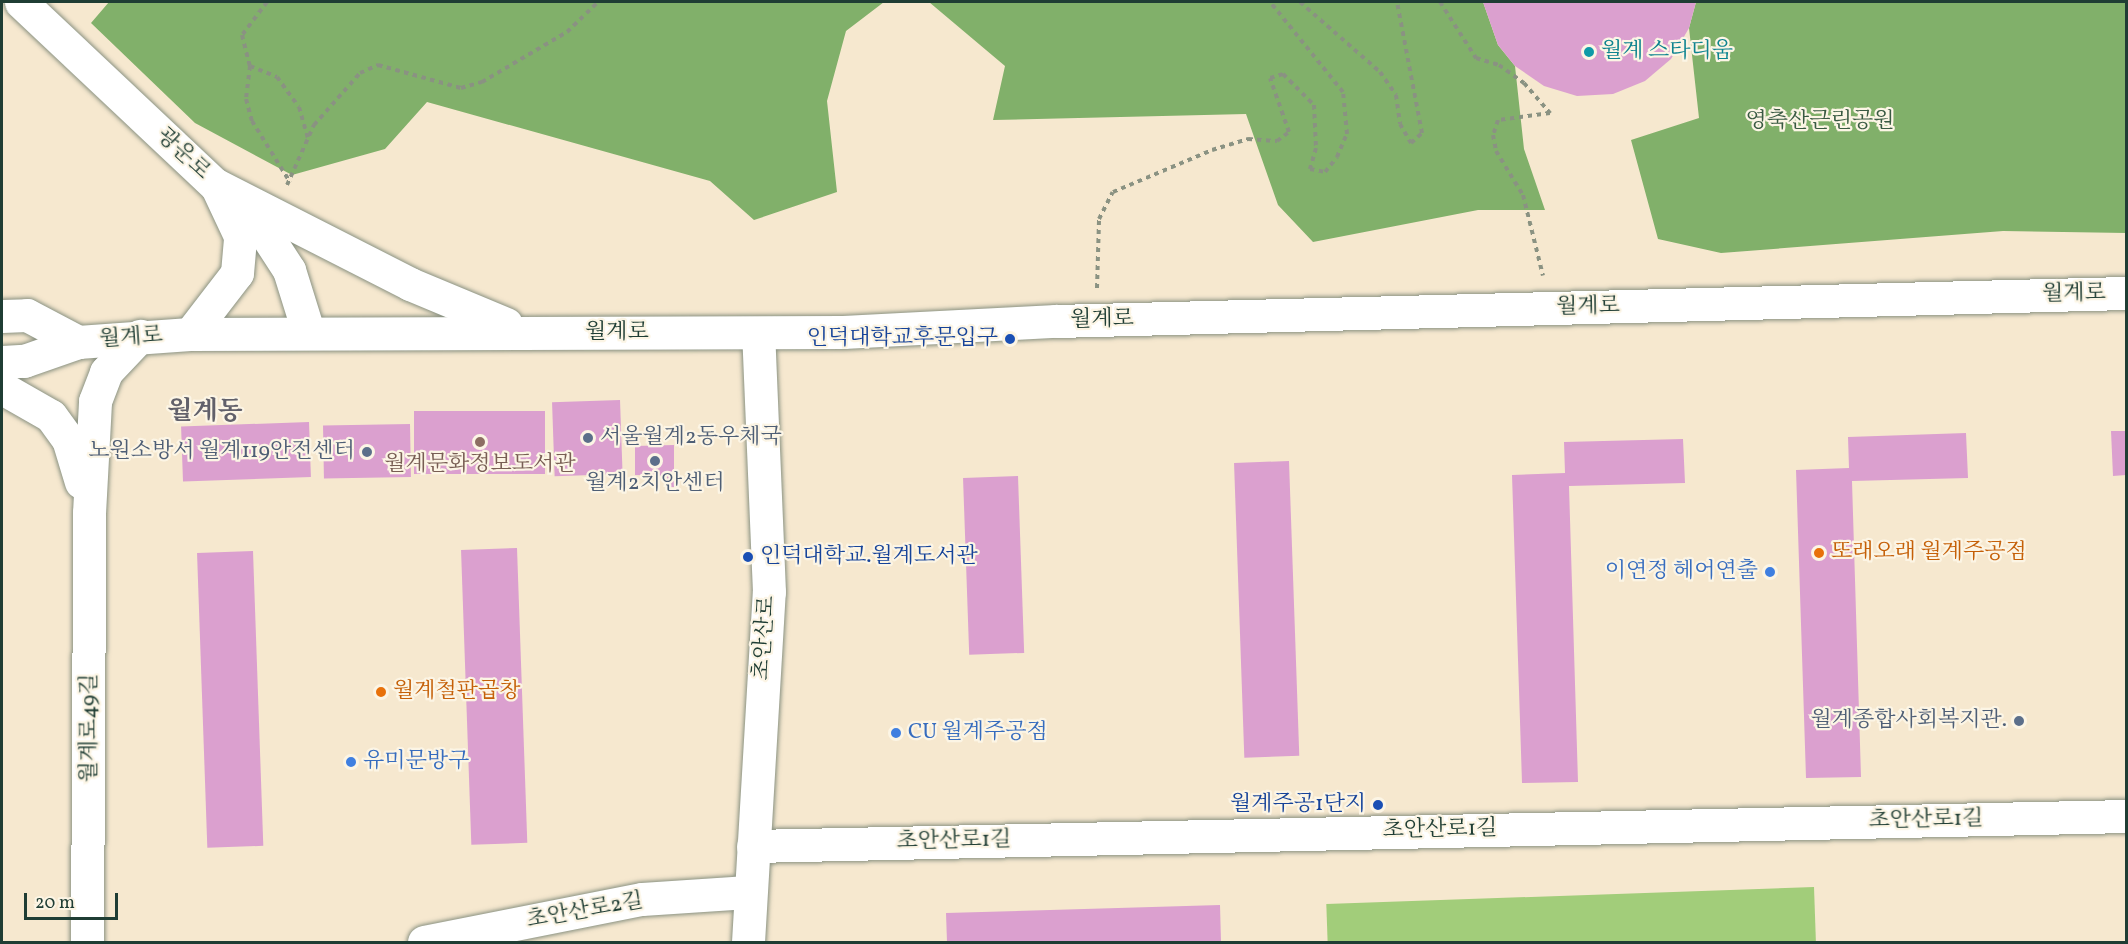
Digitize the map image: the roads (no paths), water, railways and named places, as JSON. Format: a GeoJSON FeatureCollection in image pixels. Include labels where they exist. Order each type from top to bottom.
{"type":"FeatureCollection","features":[{"type":"Feature","properties":{"kind":"street","name":"광운로"},"geometry":{"type":"LineString","coordinates":[[21,2],[263,230],[289,270],[308,331]]}},
{"type":"Feature","properties":{"kind":"street"},"geometry":{"type":"LineString","coordinates":[[216,185],[453,304],[527,332]]}},
{"type":"Feature","properties":{"kind":"street"},"geometry":{"type":"LineString","coordinates":[[190,334],[237,273],[240,236],[216,185]]}},
{"type":"Feature","properties":{"kind":"street","name":"월계로"},"geometry":{"type":"LineString","coordinates":[[2,362],[24,361],[78,342],[190,334],[308,331],[758,334],[2127,293]]}},
{"type":"Feature","properties":{"kind":"street","name":"월계로"},"geometry":{"type":"LineString","coordinates":[[2,316],[27,315],[78,342]]}},
{"type":"Feature","properties":{"kind":"street","name":"초안산로"},"geometry":{"type":"LineString","coordinates":[[748,942],[748,892],[769,592],[758,334]]}},
{"type":"Feature","properties":{"kind":"street"},"geometry":{"type":"LineString","coordinates":[[89,513],[95,401],[106,372],[140,336]]}},
{"type":"Feature","properties":{"kind":"street"},"geometry":{"type":"LineString","coordinates":[[2,387],[51,416],[68,439],[89,513]]}},
{"type":"Feature","properties":{"kind":"street","name":"월계로49길"},"geometry":{"type":"LineString","coordinates":[[87,942],[89,513]]}},
{"type":"Feature","properties":{"kind":"street","name":"초안산로1길"},"geometry":{"type":"LineString","coordinates":[[753,846],[2127,816]]}},
{"type":"Feature","properties":{"kind":"street","name":"초안산로2길"},"geometry":{"type":"LineString","coordinates":[[424,942],[642,899],[748,892]]}},
{"type":"Feature","properties":{"kind":"place","name":"월계 스타디움"},"geometry":{"type":"Point","coordinates":[1589,52]}},
{"type":"Feature","properties":{"kind":"place","name":"인덕대학교후문입구"},"geometry":{"type":"Point","coordinates":[1010,339]}},
{"type":"Feature","properties":{"kind":"place","name":"서울월계2동우체국"},"geometry":{"type":"Point","coordinates":[588,438]}},
{"type":"Feature","properties":{"kind":"place","name":"월계문화정보도서관"},"geometry":{"type":"Point","coordinates":[480,442]}},
{"type":"Feature","properties":{"kind":"place","name":"노원소방서 월계119안전센터"},"geometry":{"type":"Point","coordinates":[367,452]}},
{"type":"Feature","properties":{"kind":"place","name":"월계2치안센터"},"geometry":{"type":"Point","coordinates":[655,461]}},
{"type":"Feature","properties":{"kind":"place","name":"또래오래 월계주공점"},"geometry":{"type":"Point","coordinates":[1819,553]}},
{"type":"Feature","properties":{"kind":"place","name":"인덕대학교.월계도서관"},"geometry":{"type":"Point","coordinates":[748,557]}},
{"type":"Feature","properties":{"kind":"place","name":"이연정 헤어연출"},"geometry":{"type":"Point","coordinates":[1770,572]}},
{"type":"Feature","properties":{"kind":"place","name":"월계철판곱창"},"geometry":{"type":"Point","coordinates":[381,692]}},
{"type":"Feature","properties":{"kind":"place","name":"월계종합사회복지관."},"geometry":{"type":"Point","coordinates":[2019,721]}},
{"type":"Feature","properties":{"kind":"place","name":"CU 월계주공점"},"geometry":{"type":"Point","coordinates":[896,733]}},
{"type":"Feature","properties":{"kind":"place","name":"유미문방구"},"geometry":{"type":"Point","coordinates":[351,762]}},
{"type":"Feature","properties":{"kind":"place","name":"월계주공1단지"},"geometry":{"type":"Point","coordinates":[1378,805]}},
{"type":"Feature","properties":{"kind":"district","name":"월계동"},"geometry":{"type":"Point","coordinates":[205,413]}},
{"type":"Feature","properties":{"kind":"park label","name":"영축산근린공원"},"geometry":{"type":"Point","coordinates":[1820,122]}}]}
